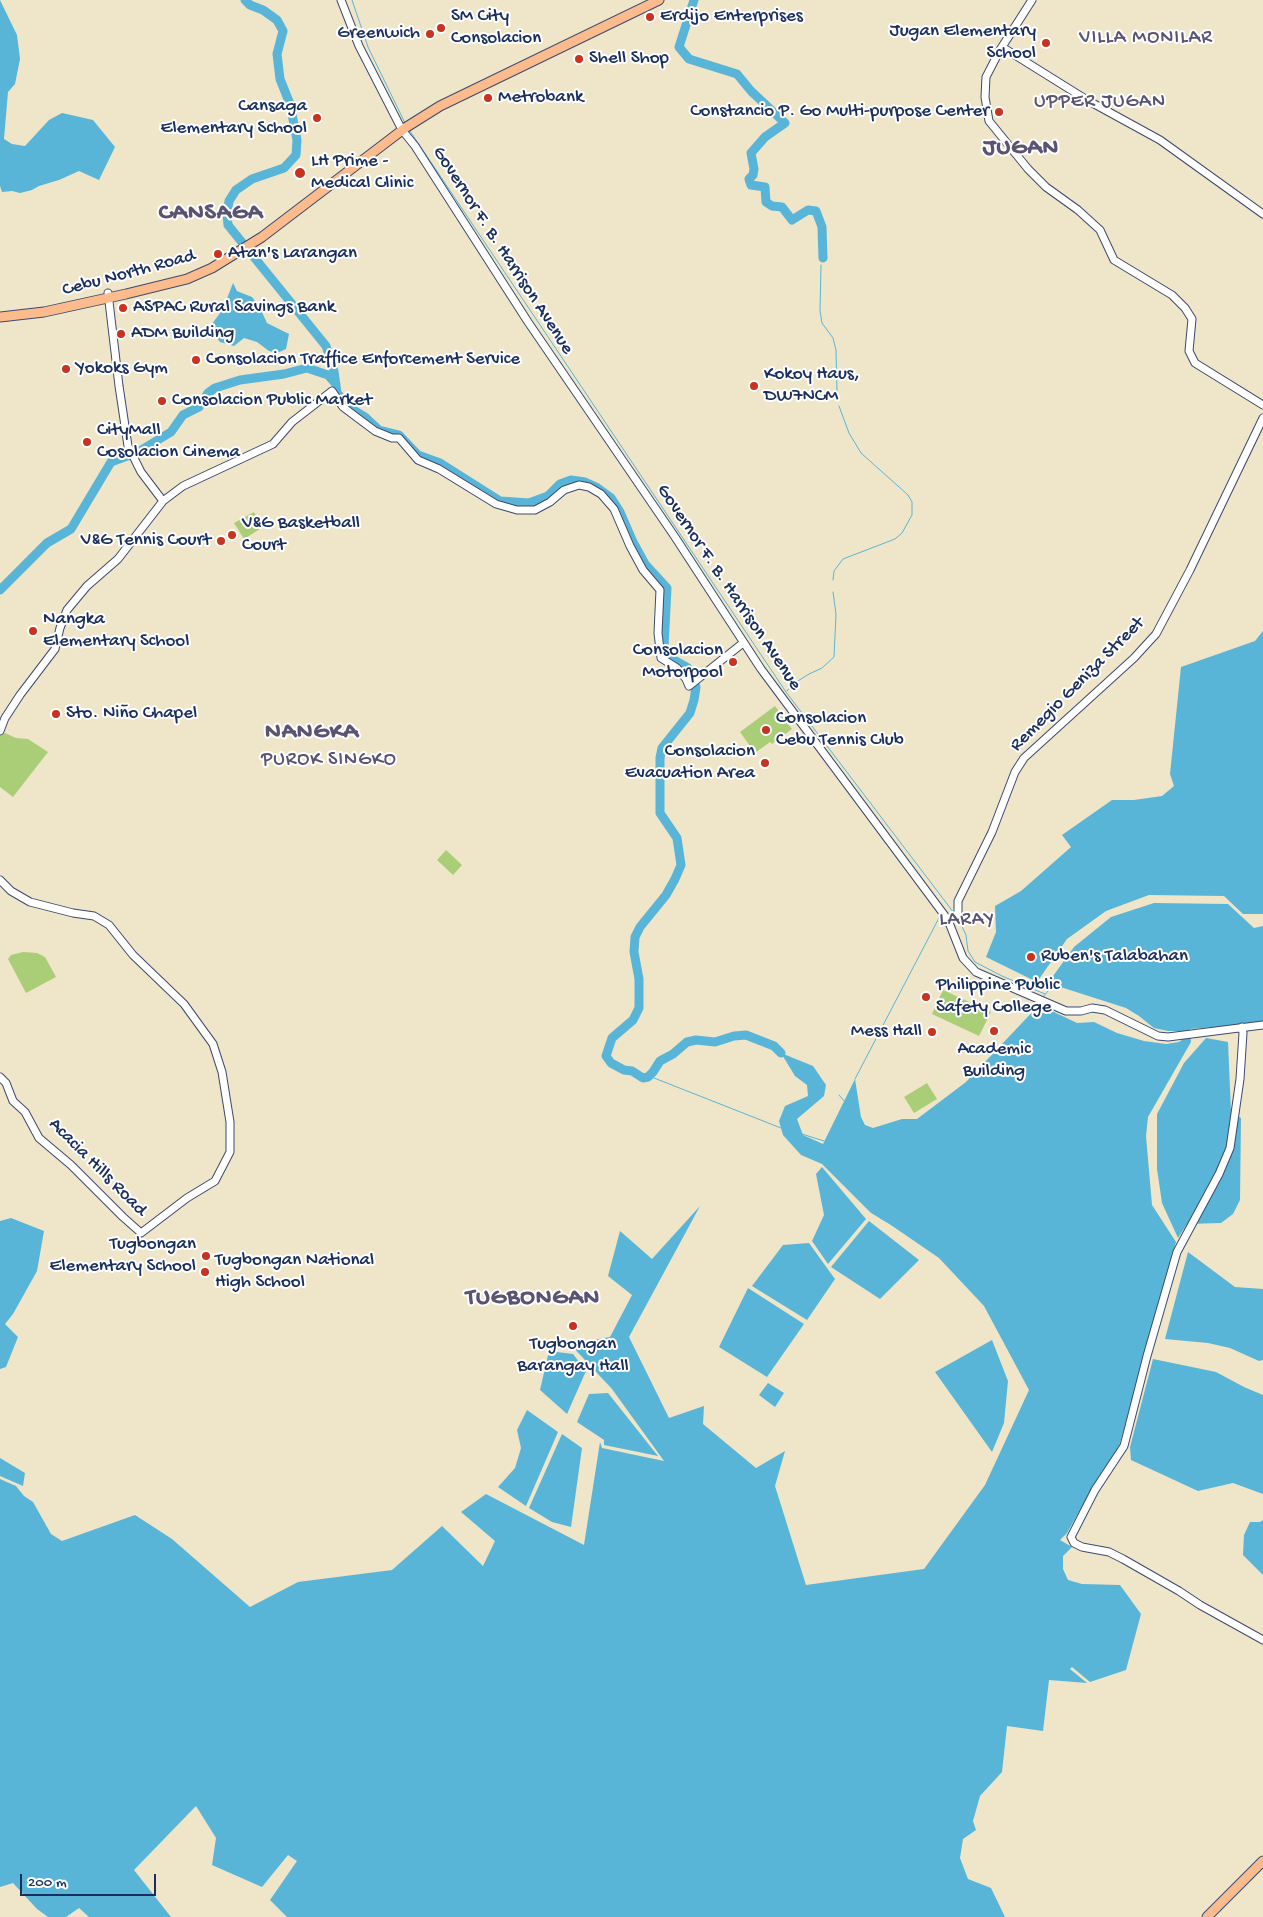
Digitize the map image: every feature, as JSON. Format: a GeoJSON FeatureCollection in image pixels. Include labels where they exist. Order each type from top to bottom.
{"type":"FeatureCollection","features":[{"type":"Feature","properties":{"kind":"main road","name":"Cebu North Road"},"geometry":{"type":"LineString","coordinates":[[0,312],[44,307],[107,296],[187,279],[212,268],[405,125],[505,71],[649,0]]}},
{"type":"Feature","properties":{"kind":"main road","name":"Cebu North Road"},"geometry":{"type":"LineString","coordinates":[[505,71],[659,0]]}},
{"type":"Feature","properties":{"kind":"main road","name":"Cebu North Road"},"geometry":{"type":"LineString","coordinates":[[0,317],[44,312],[107,296]]}},
{"type":"Feature","properties":{"kind":"main road"},"geometry":{"type":"LineString","coordinates":[[1207,1917],[1263,1861]]}},
{"type":"Feature","properties":{"kind":"street","name":"Governor F. B. Harrison Avenue"},"geometry":{"type":"LineString","coordinates":[[341,0],[359,46],[405,125],[415,146],[557,366],[675,537],[743,643],[787,706],[953,917],[963,958],[982,976],[1066,1010],[1081,1011],[1092,1008],[1104,1010],[1158,1036],[1168,1037],[1263,1025]]}},
{"type":"Feature","properties":{"kind":"street"},"geometry":{"type":"LineString","coordinates":[[1032,0],[989,71],[985,85],[987,116],[1017,158],[1043,184],[1078,210],[1100,230],[1112,258],[1116,262],[1172,295],[1185,308],[1192,319],[1189,351],[1195,363],[1263,405]]}},
{"type":"Feature","properties":{"kind":"street"},"geometry":{"type":"LineString","coordinates":[[1002,47],[1087,100],[1160,140],[1263,214]]}},
{"type":"Feature","properties":{"kind":"street"},"geometry":{"type":"LineString","coordinates":[[107,296],[122,438],[145,480],[162,501]]}},
{"type":"Feature","properties":{"kind":"street"},"geometry":{"type":"LineString","coordinates":[[0,731],[5,718],[20,695],[55,650],[60,628],[67,610],[87,586],[118,559],[162,501],[184,486],[273,444],[292,422],[332,391],[343,407],[376,431],[392,438],[399,438],[418,460],[439,469],[496,504],[516,510],[535,510],[550,502],[564,490],[579,485],[589,487],[601,494],[614,509],[643,570],[660,590],[658,633],[661,658],[677,668],[692,683],[743,643]]}},
{"type":"Feature","properties":{"kind":"street","name":"Remegio Geniza Street"},"geometry":{"type":"LineString","coordinates":[[953,917],[958,901],[992,832],[1015,772],[1036,745],[1134,658],[1156,634],[1190,570],[1263,418]]}},
{"type":"Feature","properties":{"kind":"street","name":"Acacia Hills Road"},"geometry":{"type":"LineString","coordinates":[[0,880],[11,890],[30,902],[73,913],[94,916],[109,925],[133,955],[184,1004],[213,1044],[225,1086],[230,1122],[230,1152],[215,1181],[187,1198],[141,1233],[111,1206],[72,1165],[39,1138],[25,1112],[14,1101],[6,1082],[0,1077]]}},
{"type":"Feature","properties":{"kind":"street"},"geometry":{"type":"LineString","coordinates":[[1242,1027],[1244,1033],[1240,1079],[1230,1148],[1220,1174],[1177,1252],[1124,1446],[1095,1490],[1071,1534],[1074,1543],[1089,1549],[1109,1552],[1179,1591],[1200,1606],[1263,1640]]}},
{"type":"Feature","properties":{"kind":"green space"},"geometry":{"type":"Polygon","coordinates":[[[254,512],[257,517],[254,519],[263,527],[244,539],[234,523],[254,512]]]}},
{"type":"Feature","properties":{"kind":"green space","name":"Consolacion Cebu Tennis Club"},"geometry":{"type":"Polygon","coordinates":[[[775,706],[792,729],[772,744],[770,742],[755,753],[740,732],[775,706]]]}},
{"type":"Feature","properties":{"kind":"green space"},"geometry":{"type":"Polygon","coordinates":[[[5,733],[16,738],[28,739],[48,752],[13,797],[0,787],[0,735],[5,733]]]}},
{"type":"Feature","properties":{"kind":"green space"},"geometry":{"type":"Polygon","coordinates":[[[446,850],[462,865],[453,875],[437,860],[446,850]]]}},
{"type":"Feature","properties":{"kind":"green space"},"geometry":{"type":"Polygon","coordinates":[[[23,952],[37,953],[45,957],[56,977],[26,993],[8,959],[11,955],[23,952]]]}},
{"type":"Feature","properties":{"kind":"green space"},"geometry":{"type":"Polygon","coordinates":[[[943,990],[991,1012],[979,1036],[932,1014],[943,990]]]}},
{"type":"Feature","properties":{"kind":"green space"},"geometry":{"type":"Polygon","coordinates":[[[927,1083],[937,1099],[914,1113],[904,1097],[927,1083]]]}},
{"type":"Feature","properties":{"kind":"water"},"geometry":{"type":"Polygon","coordinates":[[[0,0],[17,35],[20,59],[15,84],[8,92],[4,139],[12,144],[25,146],[49,120],[62,113],[93,120],[115,147],[99,180],[79,171],[32,190],[20,193],[12,191],[2,192],[0,186],[0,0]]]}},
{"type":"Feature","properties":{"kind":"water"},"geometry":{"type":"Polygon","coordinates":[[[233,283],[237,291],[252,297],[267,323],[289,334],[286,349],[277,353],[269,351],[257,342],[244,338],[234,346],[220,342],[209,328],[223,309],[233,283]]]}},
{"type":"Feature","properties":{"kind":"water"},"geometry":{"type":"Polygon","coordinates":[[[1263,631],[1263,914],[1243,914],[1224,896],[1149,895],[1106,911],[1067,939],[1037,982],[986,957],[996,932],[995,906],[1021,891],[1071,847],[1062,835],[1112,800],[1134,800],[1162,796],[1174,786],[1170,774],[1181,667],[1255,641],[1263,631]]]}},
{"type":"Feature","properties":{"kind":"water"},"geometry":{"type":"Polygon","coordinates":[[[1154,903],[1228,904],[1254,928],[1263,926],[1263,1023],[1190,1029],[1191,1042],[1148,1117],[1146,1136],[1152,1205],[1176,1242],[1117,1454],[1085,1501],[1067,1533],[1060,1540],[1072,1547],[1063,1556],[1063,1569],[1068,1580],[1082,1584],[1120,1585],[1141,1614],[1126,1670],[1090,1682],[1072,1667],[1070,1669],[1087,1683],[1049,1680],[1043,1731],[1007,1726],[1002,1772],[980,1796],[973,1821],[976,1830],[963,1839],[960,1858],[968,1879],[991,1888],[1005,1917],[287,1917],[270,1900],[297,1861],[288,1855],[262,1887],[212,1865],[216,1838],[196,1806],[134,1870],[171,1917],[89,1917],[79,1908],[66,1917],[48,1917],[37,1909],[13,1883],[0,1887],[0,1479],[16,1486],[24,1496],[33,1502],[51,1534],[62,1541],[135,1515],[172,1539],[250,1607],[298,1582],[392,1570],[442,1526],[483,1566],[495,1541],[461,1512],[486,1494],[584,1545],[600,1442],[602,1448],[664,1461],[612,1389],[570,1344],[610,1337],[632,1295],[608,1276],[620,1231],[652,1259],[700,1206],[629,1337],[669,1418],[704,1406],[703,1424],[756,1468],[785,1451],[775,1486],[806,1585],[924,1569],[985,1485],[1029,1390],[984,1306],[939,1258],[871,1213],[822,1164],[801,1155],[783,1135],[779,1121],[785,1106],[808,1096],[807,1085],[795,1076],[781,1053],[813,1066],[826,1085],[824,1096],[797,1119],[803,1135],[823,1144],[855,1079],[861,1117],[865,1125],[873,1128],[902,1119],[917,1119],[966,1082],[1039,1005],[1077,1023],[1094,1022],[1117,1033],[1144,1041],[1166,1044],[1179,1042],[1183,1039],[1181,1031],[1154,1028],[1126,1008],[1048,983],[1074,947],[1111,917],[1154,903]]]}},
{"type":"Feature","properties":{"kind":"water"},"geometry":{"type":"Polygon","coordinates":[[[1206,1038],[1228,1042],[1231,1112],[1241,1118],[1240,1200],[1233,1214],[1221,1223],[1187,1224],[1178,1238],[1162,1203],[1157,1169],[1157,1114],[1184,1063],[1206,1038]]]}},
{"type":"Feature","properties":{"kind":"water"},"geometry":{"type":"Polygon","coordinates":[[[822,1167],[866,1219],[828,1264],[812,1241],[824,1215],[816,1174],[822,1167]]]}},
{"type":"Feature","properties":{"kind":"water"},"geometry":{"type":"Polygon","coordinates":[[[11,1218],[44,1231],[37,1271],[13,1314],[5,1324],[18,1337],[6,1367],[0,1369],[0,1221],[11,1218]]]}},
{"type":"Feature","properties":{"kind":"water"},"geometry":{"type":"Polygon","coordinates":[[[869,1221],[919,1260],[880,1299],[831,1267],[869,1221]]]}},
{"type":"Feature","properties":{"kind":"water"},"geometry":{"type":"Polygon","coordinates":[[[809,1243],[835,1279],[807,1320],[752,1286],[783,1245],[809,1243]]]}},
{"type":"Feature","properties":{"kind":"water"},"geometry":{"type":"Polygon","coordinates":[[[1188,1252],[1235,1287],[1263,1289],[1263,1360],[1259,1361],[1230,1348],[1208,1343],[1165,1339],[1188,1252]]]}},
{"type":"Feature","properties":{"kind":"water"},"geometry":{"type":"Polygon","coordinates":[[[748,1288],[804,1324],[767,1377],[719,1347],[748,1288]]]}},
{"type":"Feature","properties":{"kind":"water"},"geometry":{"type":"Polygon","coordinates":[[[992,1340],[1008,1381],[1004,1423],[992,1452],[935,1372],[992,1340]]]}},
{"type":"Feature","properties":{"kind":"water"},"geometry":{"type":"Polygon","coordinates":[[[549,1351],[573,1354],[586,1371],[567,1414],[540,1390],[549,1351]]]}},
{"type":"Feature","properties":{"kind":"water"},"geometry":{"type":"Polygon","coordinates":[[[1153,1359],[1216,1372],[1263,1395],[1263,1494],[1233,1483],[1198,1491],[1131,1460],[1130,1447],[1153,1359]]]}},
{"type":"Feature","properties":{"kind":"water"},"geometry":{"type":"Polygon","coordinates":[[[768,1383],[784,1393],[775,1407],[759,1395],[768,1383]]]}},
{"type":"Feature","properties":{"kind":"water"},"geometry":{"type":"Polygon","coordinates":[[[608,1393],[658,1456],[604,1445],[604,1440],[577,1422],[589,1394],[608,1393]]]}},
{"type":"Feature","properties":{"kind":"water"},"geometry":{"type":"Polygon","coordinates":[[[527,1410],[558,1432],[526,1506],[498,1487],[515,1468],[521,1448],[517,1430],[527,1410]]]}},
{"type":"Feature","properties":{"kind":"water"},"geometry":{"type":"Polygon","coordinates":[[[562,1434],[582,1448],[571,1527],[552,1522],[529,1508],[562,1434]]]}},
{"type":"Feature","properties":{"kind":"water"},"geometry":{"type":"Polygon","coordinates":[[[0,1458],[25,1473],[23,1486],[0,1476],[0,1458]]]}},
{"type":"Feature","properties":{"kind":"water"},"geometry":{"type":"Polygon","coordinates":[[[1263,1520],[1263,1575],[1243,1555],[1244,1535],[1250,1522],[1260,1522],[1263,1520]]]}},
{"type":"Feature","properties":{"kind":"waterway"},"geometry":{"type":"LineString","coordinates":[[245,0],[250,5],[263,10],[277,20],[283,31],[277,54],[280,79],[290,104],[297,140],[296,155],[284,168],[252,179],[236,190],[229,201],[228,225],[326,346],[334,371],[337,393],[352,409],[365,417],[379,430],[399,435],[418,455],[440,463],[500,501],[529,503],[548,496],[560,484],[571,480],[585,482],[596,487],[611,498],[620,512],[645,564],[667,588],[664,647],[672,659],[688,668],[696,687],[690,713],[662,748],[660,758],[660,813],[677,838],[681,865],[666,895],[640,927],[635,937],[634,952],[639,979],[639,1008],[633,1020],[612,1038],[606,1056],[611,1063],[624,1070],[632,1071],[643,1078],[648,1077],[660,1061],[673,1054],[687,1042],[696,1040],[715,1042],[734,1036],[746,1035],[774,1046],[781,1053]]}},
{"type":"Feature","properties":{"kind":"waterway"},"geometry":{"type":"LineString","coordinates":[[352,0],[368,47],[405,123]]}},
{"type":"Feature","properties":{"kind":"waterway"},"geometry":{"type":"LineString","coordinates":[[694,0],[679,47],[689,59],[737,74],[751,91],[785,123],[765,137],[751,153],[754,169],[753,175],[749,179],[751,185],[765,187],[766,202],[772,206],[782,207],[792,220],[808,210],[816,211],[822,227],[823,258]]}},
{"type":"Feature","properties":{"kind":"waterway"},"geometry":{"type":"LineString","coordinates":[[410,131],[786,692],[954,913]]}},
{"type":"Feature","properties":{"kind":"waterway"},"geometry":{"type":"LineString","coordinates":[[821,265],[820,311],[822,323],[833,338],[836,350],[837,392]]}},
{"type":"Feature","properties":{"kind":"waterway"},"geometry":{"type":"LineString","coordinates":[[0,590],[47,543],[71,529],[111,462],[138,452],[171,432],[183,415],[199,407],[208,393],[215,388],[240,380],[284,374],[307,368],[328,375],[336,384]]}},
{"type":"Feature","properties":{"kind":"waterway"},"geometry":{"type":"LineString","coordinates":[[833,580],[834,571],[843,559],[895,539],[902,533],[912,515],[912,502],[908,495],[861,453],[849,433],[839,406]]}},
{"type":"Feature","properties":{"kind":"waterway"},"geometry":{"type":"LineString","coordinates":[[787,691],[793,684],[822,668],[834,657],[836,614],[833,592]]}},
{"type":"Feature","properties":{"kind":"waterway"},"geometry":{"type":"LineString","coordinates":[[855,1079],[940,916]]}},
{"type":"Feature","properties":{"kind":"waterway"},"geometry":{"type":"LineString","coordinates":[[958,918],[966,935],[968,951],[975,962],[1002,976],[1045,994]]}},
{"type":"Feature","properties":{"kind":"waterway"},"geometry":{"type":"LineString","coordinates":[[1043,997],[1053,985]]}},
{"type":"Feature","properties":{"kind":"waterway"},"geometry":{"type":"LineString","coordinates":[[649,1076],[781,1128]]}},
{"type":"Feature","properties":{"kind":"waterway"},"geometry":{"type":"LineString","coordinates":[[839,1095],[845,1102]]}},
{"type":"Feature","properties":{"kind":"waterway"},"geometry":{"type":"LineString","coordinates":[[802,1134],[824,1141]]}},
{"type":"Feature","properties":{"kind":"waterway"},"geometry":{"type":"LineString","coordinates":[[880,1218],[894,1226]]}},
{"type":"Feature","properties":{"kind":"place","name":"Erdijo Enterprises"},"geometry":{"type":"Point","coordinates":[650,17]}},
{"type":"Feature","properties":{"kind":"place","name":"SM City Consolacion"},"geometry":{"type":"Point","coordinates":[441,28]}},
{"type":"Feature","properties":{"kind":"place","name":"Greenwich"},"geometry":{"type":"Point","coordinates":[430,34]}},
{"type":"Feature","properties":{"kind":"place","name":"Jugan Elementary School"},"geometry":{"type":"Point","coordinates":[1046,43]}},
{"type":"Feature","properties":{"kind":"place","name":"Shell Shop"},"geometry":{"type":"Point","coordinates":[579,59]}},
{"type":"Feature","properties":{"kind":"place","name":"Metrobank"},"geometry":{"type":"Point","coordinates":[488,98]}},
{"type":"Feature","properties":{"kind":"place","name":"Constancio P. Go Multi-purpose Center"},"geometry":{"type":"Point","coordinates":[999,112]}},
{"type":"Feature","properties":{"kind":"place","name":"Cansaga Elementary School"},"geometry":{"type":"Point","coordinates":[317,118]}},
{"type":"Feature","properties":{"kind":"place","name":"LH Prime - Medical Clinic"},"geometry":{"type":"Point","coordinates":[300,173]}},
{"type":"Feature","properties":{"kind":"place","name":"Atan's Larangan"},"geometry":{"type":"Point","coordinates":[218,254]}},
{"type":"Feature","properties":{"kind":"place","name":"ASPAC Rural Savings Bank"},"geometry":{"type":"Point","coordinates":[123,308]}},
{"type":"Feature","properties":{"kind":"place","name":"ADM Building"},"geometry":{"type":"Point","coordinates":[121,334]}},
{"type":"Feature","properties":{"kind":"place","name":"Consolacion Traffice Enforcement Service"},"geometry":{"type":"Point","coordinates":[196,360]}},
{"type":"Feature","properties":{"kind":"place","name":"Yokoks Gym"},"geometry":{"type":"Point","coordinates":[66,369]}},
{"type":"Feature","properties":{"kind":"place","name":"Kokoy Haus, DW7NCM"},"geometry":{"type":"Point","coordinates":[754,386]}},
{"type":"Feature","properties":{"kind":"place","name":"Consolacion Public Market"},"geometry":{"type":"Point","coordinates":[162,401]}},
{"type":"Feature","properties":{"kind":"place","name":"CityMall Cosolacion Cinema"},"geometry":{"type":"Point","coordinates":[87,442]}},
{"type":"Feature","properties":{"kind":"place","name":"V&G Basketball Court"},"geometry":{"type":"Point","coordinates":[232,535]}},
{"type":"Feature","properties":{"kind":"place","name":"V&G Tennis Court"},"geometry":{"type":"Point","coordinates":[221,541]}},
{"type":"Feature","properties":{"kind":"place","name":"Nangka Elementary School"},"geometry":{"type":"Point","coordinates":[33,631]}},
{"type":"Feature","properties":{"kind":"place","name":"Consolacion Motorpool"},"geometry":{"type":"Point","coordinates":[733,662]}},
{"type":"Feature","properties":{"kind":"place","name":"Sto. Niño Chapel"},"geometry":{"type":"Point","coordinates":[56,714]}},
{"type":"Feature","properties":{"kind":"place","name":"Consolacion Cebu Tennis Club"},"geometry":{"type":"Point","coordinates":[766,730]}},
{"type":"Feature","properties":{"kind":"place","name":"Consolacion Evacuation Area"},"geometry":{"type":"Point","coordinates":[765,763]}},
{"type":"Feature","properties":{"kind":"place","name":"Ruben's Talabahan"},"geometry":{"type":"Point","coordinates":[1031,957]}},
{"type":"Feature","properties":{"kind":"place","name":"Philippine Public Safety College"},"geometry":{"type":"Point","coordinates":[926,997]}},
{"type":"Feature","properties":{"kind":"place","name":"Academic Building"},"geometry":{"type":"Point","coordinates":[994,1031]}},
{"type":"Feature","properties":{"kind":"place","name":"Mess Hall"},"geometry":{"type":"Point","coordinates":[932,1032]}},
{"type":"Feature","properties":{"kind":"place","name":"Tugbongan Elementary School"},"geometry":{"type":"Point","coordinates":[206,1256]}},
{"type":"Feature","properties":{"kind":"place","name":"Tugbongan National High School"},"geometry":{"type":"Point","coordinates":[205,1272]}},
{"type":"Feature","properties":{"kind":"place","name":"Tugbongan Barangay Hall"},"geometry":{"type":"Point","coordinates":[573,1326]}},
{"type":"Feature","properties":{"kind":"district","name":"VILLA MONILAR"},"geometry":{"type":"Point","coordinates":[1146,39]}},
{"type":"Feature","properties":{"kind":"district","name":"UPPER JUGAN"},"geometry":{"type":"Point","coordinates":[1100,103]}},
{"type":"Feature","properties":{"kind":"district","name":"JUGAN"},"geometry":{"type":"Point","coordinates":[1021,149]}},
{"type":"Feature","properties":{"kind":"district","name":"CANSAGA"},"geometry":{"type":"Point","coordinates":[211,214]}},
{"type":"Feature","properties":{"kind":"district","name":"NANGKA"},"geometry":{"type":"Point","coordinates":[312,733]}},
{"type":"Feature","properties":{"kind":"district","name":"PUROK SINGKO"},"geometry":{"type":"Point","coordinates":[329,761]}},
{"type":"Feature","properties":{"kind":"district","name":"LARAY"},"geometry":{"type":"Point","coordinates":[967,921]}},
{"type":"Feature","properties":{"kind":"district","name":"TUGBONGAN"},"geometry":{"type":"Point","coordinates":[533,1299]}}]}
